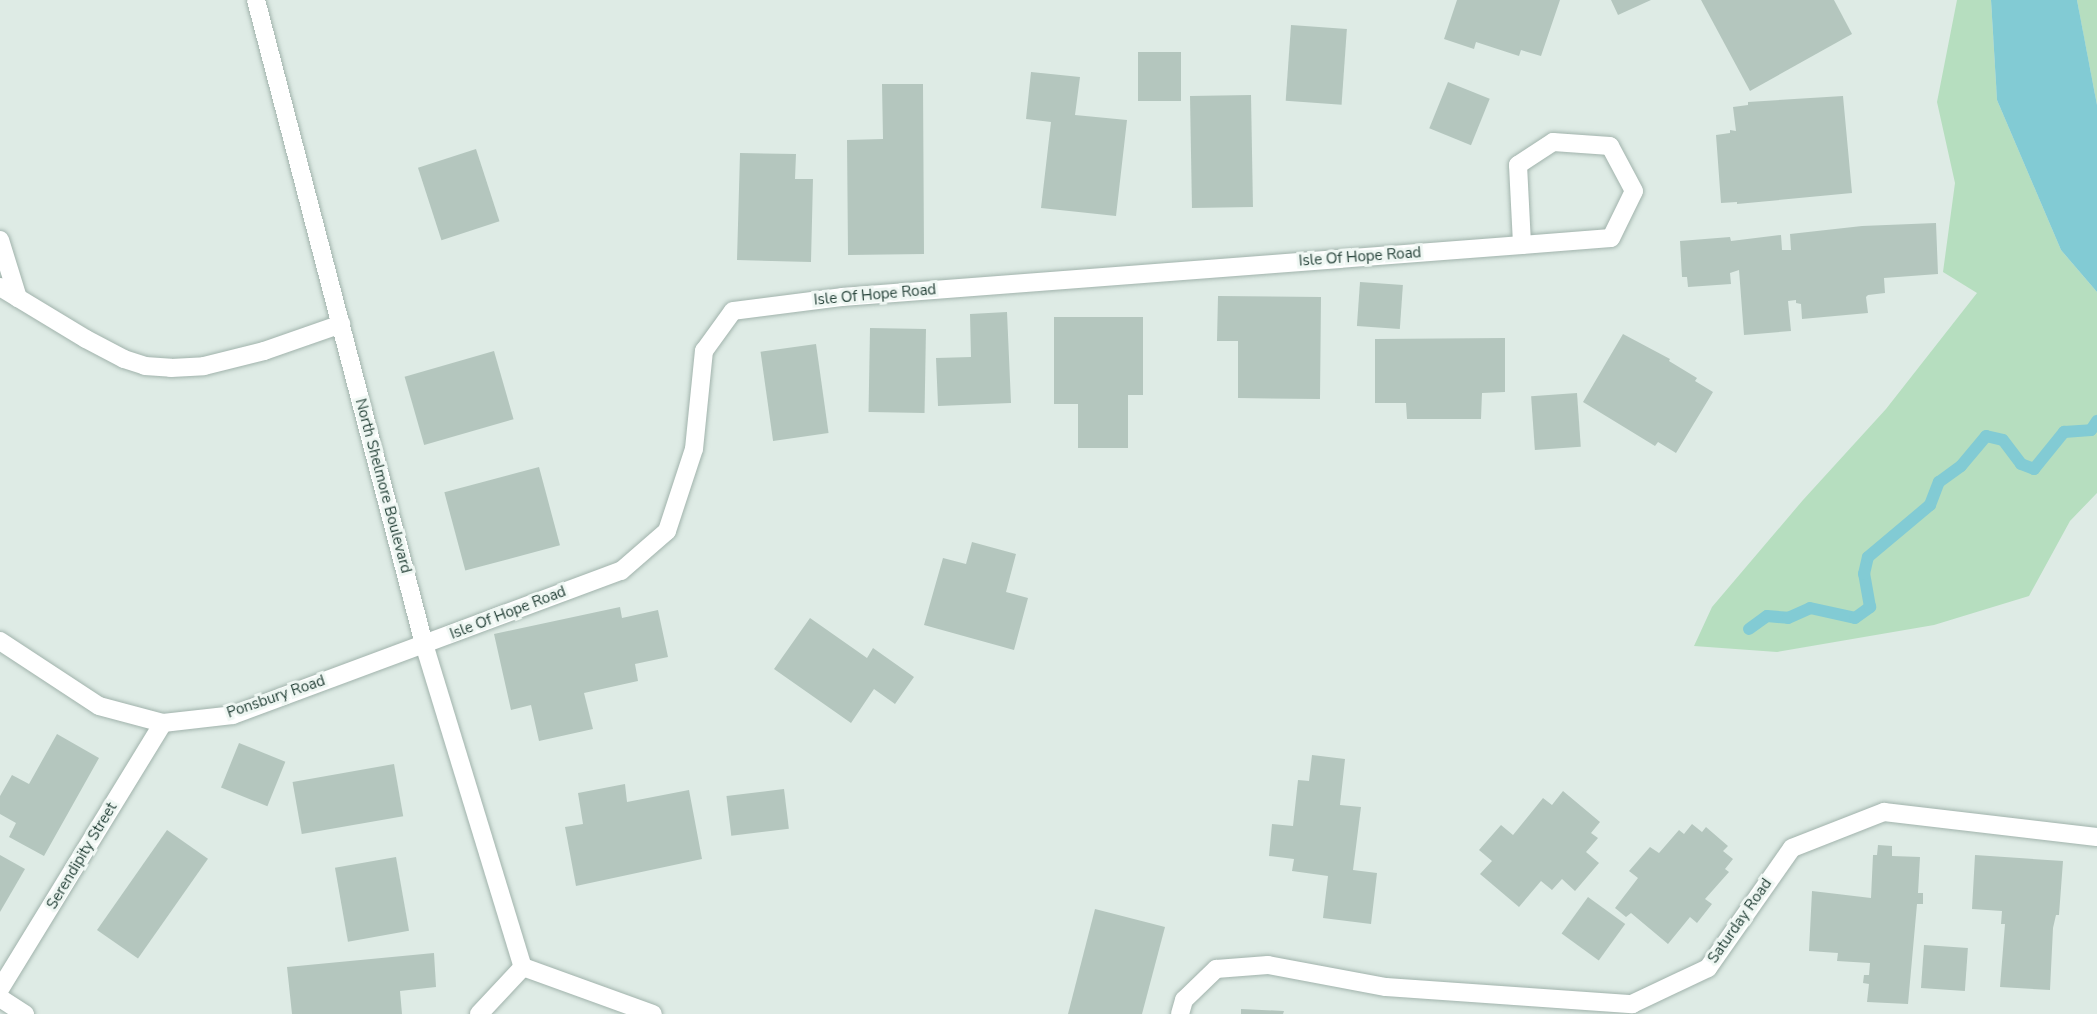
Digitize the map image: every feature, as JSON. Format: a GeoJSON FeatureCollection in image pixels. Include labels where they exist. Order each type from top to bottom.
{"type":"FeatureCollection","features":[{"type":"Feature","properties":{"kind":"street","name":"North Shelmore Boulevard"},"geometry":{"type":"LineString","coordinates":[[256,0],[424,645],[523,967]]}},
{"type":"Feature","properties":{"kind":"street","name":"Isle Of Hope Road"},"geometry":{"type":"LineString","coordinates":[[424,645],[621,570],[667,531],[694,449],[704,351],[733,311],[842,297],[1522,245],[1611,238],[1634,191],[1610,146],[1553,142],[1518,165],[1522,245]]}},
{"type":"Feature","properties":{"kind":"street"},"geometry":{"type":"LineString","coordinates":[[0,240],[18,298]]}},
{"type":"Feature","properties":{"kind":"street"},"geometry":{"type":"LineString","coordinates":[[0,287],[124,359],[145,366],[171,368],[204,366],[264,351],[340,324]]}},
{"type":"Feature","properties":{"kind":"street","name":"Ponsbury Road"},"geometry":{"type":"LineString","coordinates":[[0,641],[99,706],[163,723],[233,715],[424,645]]}},
{"type":"Feature","properties":{"kind":"street","name":"Serendipity Street"},"geometry":{"type":"LineString","coordinates":[[0,989],[163,723]]}},
{"type":"Feature","properties":{"kind":"street","name":"Saturday Road"},"geometry":{"type":"LineString","coordinates":[[1180,1014],[1184,1000],[1216,969],[1268,965],[1386,987],[1632,1004],[1708,968],[1792,848],[1884,812],[2097,837]]}},
{"type":"Feature","properties":{"kind":"street"},"geometry":{"type":"LineString","coordinates":[[479,1014],[523,967],[653,1014]]}},
{"type":"Feature","properties":{"kind":"street"},"geometry":{"type":"LineString","coordinates":[[0,998],[25,1014]]}},
{"type":"Feature","properties":{"kind":"green space"},"geometry":{"type":"Polygon","coordinates":[[[1957,0],[1991,0],[1997,100],[2061,250],[2097,292],[2097,493],[2070,521],[2029,596],[1934,625],[1777,652],[1694,646],[1712,607],[1803,500],[1886,409],[1977,293],[1943,272],[1955,183],[1937,102],[1957,0]]]}},
{"type":"Feature","properties":{"kind":"green space"},"geometry":{"type":"Polygon","coordinates":[[[2077,0],[2097,0],[2097,105],[2083,32],[2077,0]]]}},
{"type":"Feature","properties":{"kind":"water"},"geometry":{"type":"Polygon","coordinates":[[[1991,0],[2077,0],[2097,105],[2097,292],[2061,250],[1997,100],[1991,0]]]}},
{"type":"Feature","properties":{"kind":"building"},"geometry":{"type":"Polygon","coordinates":[[[1457,0],[1560,0],[1541,56],[1521,50],[1519,56],[1476,42],[1474,49],[1444,39],[1457,0]]]}},
{"type":"Feature","properties":{"kind":"building"},"geometry":{"type":"Polygon","coordinates":[[[1611,0],[1651,0],[1618,15],[1611,0]]]}},
{"type":"Feature","properties":{"kind":"building"},"geometry":{"type":"Polygon","coordinates":[[[1701,0],[1834,0],[1852,34],[1750,91],[1701,0]]]}},
{"type":"Feature","properties":{"kind":"building"},"geometry":{"type":"Polygon","coordinates":[[[1291,25],[1347,29],[1342,105],[1286,101],[1291,25]]]}},
{"type":"Feature","properties":{"kind":"building"},"geometry":{"type":"Polygon","coordinates":[[[1138,52],[1181,52],[1181,101],[1138,101],[1138,52]]]}},
{"type":"Feature","properties":{"kind":"building"},"geometry":{"type":"Polygon","coordinates":[[[1031,72],[1080,77],[1075,115],[1127,120],[1116,216],[1041,208],[1051,122],[1026,119],[1031,72]]]}},
{"type":"Feature","properties":{"kind":"building"},"geometry":{"type":"Polygon","coordinates":[[[1448,82],[1490,99],[1471,145],[1429,128],[1448,82]]]}},
{"type":"Feature","properties":{"kind":"building"},"geometry":{"type":"Polygon","coordinates":[[[882,84],[923,84],[924,254],[848,255],[847,140],[883,139],[882,84]]]}},
{"type":"Feature","properties":{"kind":"building"},"geometry":{"type":"Polygon","coordinates":[[[1251,95],[1253,207],[1192,208],[1190,96],[1251,95]]]}},
{"type":"Feature","properties":{"kind":"building"},"geometry":{"type":"Polygon","coordinates":[[[1843,96],[1852,193],[1737,204],[1737,202],[1721,203],[1716,135],[1730,133],[1730,130],[1736,131],[1733,107],[1748,105],[1748,102],[1843,96]]]}},
{"type":"Feature","properties":{"kind":"building"},"geometry":{"type":"Polygon","coordinates":[[[476,149],[499,221],[441,240],[418,168],[476,149]]]}},
{"type":"Feature","properties":{"kind":"building"},"geometry":{"type":"Polygon","coordinates":[[[740,153],[796,154],[795,179],[813,179],[811,262],[737,260],[740,153]]]}},
{"type":"Feature","properties":{"kind":"building"},"geometry":{"type":"Polygon","coordinates":[[[1936,223],[1938,274],[1884,278],[1885,293],[1866,297],[1868,313],[1802,319],[1801,304],[1796,303],[1796,300],[1788,301],[1791,331],[1744,335],[1739,270],[1730,273],[1731,284],[1688,287],[1687,277],[1682,277],[1680,241],[1730,237],[1731,241],[1781,235],[1782,250],[1791,250],[1790,234],[1862,226],[1936,223]]]}},
{"type":"Feature","properties":{"kind":"building"},"geometry":{"type":"Polygon","coordinates":[[[1360,282],[1403,285],[1400,329],[1357,326],[1360,282]]]}},
{"type":"Feature","properties":{"kind":"building"},"geometry":{"type":"Polygon","coordinates":[[[1218,296],[1321,297],[1320,399],[1238,398],[1238,341],[1217,341],[1218,296]]]}},
{"type":"Feature","properties":{"kind":"building"},"geometry":{"type":"Polygon","coordinates":[[[1007,312],[1011,403],[938,406],[936,358],[971,357],[970,314],[1007,312]]]}},
{"type":"Feature","properties":{"kind":"building"},"geometry":{"type":"Polygon","coordinates":[[[1054,317],[1143,317],[1143,395],[1128,395],[1128,448],[1078,448],[1078,404],[1054,404],[1054,317]]]}},
{"type":"Feature","properties":{"kind":"building"},"geometry":{"type":"Polygon","coordinates":[[[870,328],[926,329],[925,413],[869,412],[870,328]]]}},
{"type":"Feature","properties":{"kind":"building"},"geometry":{"type":"Polygon","coordinates":[[[1623,334],[1670,359],[1669,361],[1697,378],[1695,381],[1713,392],[1676,453],[1658,442],[1655,446],[1583,402],[1623,334]]]}},
{"type":"Feature","properties":{"kind":"building"},"geometry":{"type":"Polygon","coordinates":[[[1505,338],[1505,392],[1482,393],[1481,419],[1407,419],[1406,403],[1375,403],[1375,339],[1505,338]]]}},
{"type":"Feature","properties":{"kind":"building"},"geometry":{"type":"Polygon","coordinates":[[[816,344],[829,433],[773,441],[761,352],[816,344]]]}},
{"type":"Feature","properties":{"kind":"building"},"geometry":{"type":"Polygon","coordinates":[[[494,351],[514,419],[424,445],[405,377],[494,351]]]}},
{"type":"Feature","properties":{"kind":"building"},"geometry":{"type":"Polygon","coordinates":[[[1577,393],[1581,447],[1535,450],[1531,396],[1577,393]]]}},
{"type":"Feature","properties":{"kind":"building"},"geometry":{"type":"Polygon","coordinates":[[[539,467],[560,545],[465,571],[444,492],[539,467]]]}},
{"type":"Feature","properties":{"kind":"building"},"geometry":{"type":"Polygon","coordinates":[[[972,542],[1016,554],[1006,592],[1028,598],[1014,650],[924,625],[943,558],[966,564],[972,542]]]}},
{"type":"Feature","properties":{"kind":"building"},"geometry":{"type":"Polygon","coordinates":[[[620,607],[622,618],[658,610],[668,657],[635,664],[638,681],[584,693],[593,729],[539,741],[531,705],[511,710],[494,634],[620,607]]]}},
{"type":"Feature","properties":{"kind":"building"},"geometry":{"type":"Polygon","coordinates":[[[810,618],[867,658],[873,648],[914,677],[895,704],[874,689],[851,723],[774,669],[810,618]]]}},
{"type":"Feature","properties":{"kind":"building"},"geometry":{"type":"Polygon","coordinates":[[[57,734],[99,758],[44,856],[9,837],[16,823],[0,814],[0,796],[12,775],[29,784],[57,734]]]}},
{"type":"Feature","properties":{"kind":"building"},"geometry":{"type":"Polygon","coordinates":[[[239,743],[285,762],[267,806],[221,788],[239,743]]]}},
{"type":"Feature","properties":{"kind":"building"},"geometry":{"type":"Polygon","coordinates":[[[1312,755],[1345,759],[1340,805],[1361,807],[1353,870],[1377,873],[1371,924],[1323,918],[1328,876],[1292,871],[1294,859],[1269,856],[1272,824],[1293,826],[1298,780],[1309,781],[1312,755]]]}},
{"type":"Feature","properties":{"kind":"building"},"geometry":{"type":"Polygon","coordinates":[[[394,764],[403,816],[302,834],[293,782],[394,764]]]}},
{"type":"Feature","properties":{"kind":"building"},"geometry":{"type":"Polygon","coordinates":[[[625,784],[627,802],[689,790],[702,859],[576,886],[565,827],[583,824],[578,793],[625,784]]]}},
{"type":"Feature","properties":{"kind":"building"},"geometry":{"type":"Polygon","coordinates":[[[784,789],[789,829],[731,836],[726,796],[784,789]]]}},
{"type":"Feature","properties":{"kind":"building"},"geometry":{"type":"Polygon","coordinates":[[[1563,791],[1600,822],[1591,833],[1598,838],[1586,852],[1599,863],[1575,891],[1562,879],[1552,890],[1541,881],[1519,907],[1480,874],[1492,861],[1479,850],[1501,825],[1513,835],[1543,798],[1552,805],[1563,791]]]}},
{"type":"Feature","properties":{"kind":"building"},"geometry":{"type":"Polygon","coordinates":[[[1692,824],[1702,832],[1706,827],[1728,846],[1723,851],[1733,859],[1725,869],[1729,872],[1705,899],[1712,904],[1697,923],[1690,917],[1668,944],[1631,913],[1626,917],[1615,908],[1638,878],[1629,871],[1650,847],[1659,853],[1679,830],[1684,834],[1692,824]]]}},
{"type":"Feature","properties":{"kind":"building"},"geometry":{"type":"Polygon","coordinates":[[[167,830],[208,859],[138,959],[97,930],[167,830]]]}},
{"type":"Feature","properties":{"kind":"building"},"geometry":{"type":"Polygon","coordinates":[[[1878,845],[1892,846],[1892,856],[1920,857],[1918,893],[1923,893],[1923,904],[1917,904],[1908,1004],[1867,1002],[1869,984],[1863,983],[1864,975],[1869,975],[1870,963],[1837,961],[1838,953],[1809,951],[1812,891],[1871,898],[1873,855],[1877,855],[1878,845]]]}},
{"type":"Feature","properties":{"kind":"building"},"geometry":{"type":"Polygon","coordinates":[[[0,855],[25,869],[0,912],[0,855]]]}},
{"type":"Feature","properties":{"kind":"building"},"geometry":{"type":"Polygon","coordinates":[[[1975,855],[2063,861],[2059,915],[2056,915],[2053,928],[2050,990],[2000,987],[2005,924],[2001,924],[2002,911],[1972,909],[1975,855]]]}},
{"type":"Feature","properties":{"kind":"building"},"geometry":{"type":"Polygon","coordinates":[[[396,857],[409,931],[348,942],[335,868],[396,857]]]}},
{"type":"Feature","properties":{"kind":"building"},"geometry":{"type":"Polygon","coordinates":[[[1588,897],[1625,924],[1599,960],[1562,933],[1588,897]]]}},
{"type":"Feature","properties":{"kind":"building"},"geometry":{"type":"Polygon","coordinates":[[[1095,909],[1165,927],[1142,1014],[1068,1014],[1095,909]]]}},
{"type":"Feature","properties":{"kind":"building"},"geometry":{"type":"Polygon","coordinates":[[[1924,945],[1968,948],[1965,991],[1921,988],[1924,945]]]}},
{"type":"Feature","properties":{"kind":"building"},"geometry":{"type":"Polygon","coordinates":[[[434,953],[436,987],[400,991],[402,1014],[292,1014],[287,967],[434,953]]]}},
{"type":"Feature","properties":{"kind":"building"},"geometry":{"type":"Polygon","coordinates":[[[1241,1009],[1284,1011],[1283,1014],[1241,1014],[1241,1009]]]}},
{"type":"Feature","properties":{"kind":"waterway"},"geometry":{"type":"LineString","coordinates":[[1749,629],[1767,616],[1788,618],[1810,608],[1855,618],[1870,607],[1864,574],[1868,557],[1930,505],[1939,482],[1961,466],[1986,436],[2003,440],[2021,464],[2034,469],[2064,432],[2091,430],[2097,421]]}}]}
